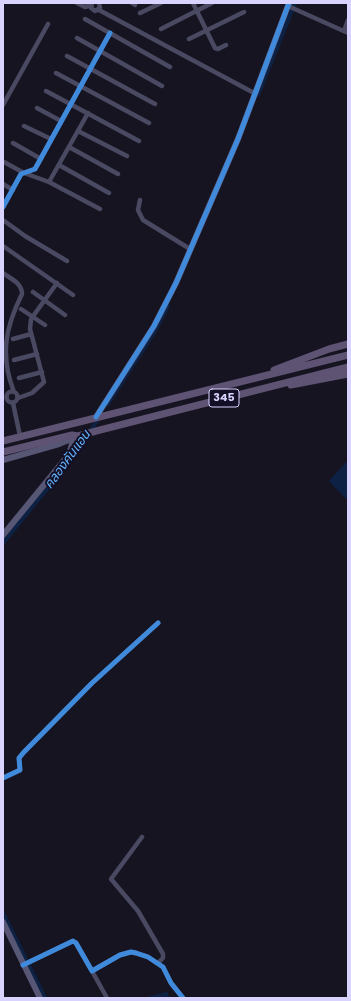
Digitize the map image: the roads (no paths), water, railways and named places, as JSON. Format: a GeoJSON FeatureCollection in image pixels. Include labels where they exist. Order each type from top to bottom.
{"type":"FeatureCollection","features":[{"type":"Feature","properties":{"kind":"main road"},"geometry":{"type":"LineString","coordinates":[[258,378],[281,366],[348,344]]}},
{"type":"Feature","properties":{"kind":"main road"},"geometry":{"type":"LineString","coordinates":[[337,347],[336,352],[345,355]]}},
{"type":"Feature","properties":{"kind":"main road","name":"345"},"geometry":{"type":"LineString","coordinates":[[3,441],[345,355]]}},
{"type":"Feature","properties":{"kind":"main road","name":"345"},"geometry":{"type":"LineString","coordinates":[[3,452],[77,436],[247,393],[336,374],[348,367]]}},
{"type":"Feature","properties":{"kind":"main road"},"geometry":{"type":"LineString","coordinates":[[336,374],[348,374]]}},
{"type":"Feature","properties":{"kind":"street"},"geometry":{"type":"LineString","coordinates":[[77,3],[84,7],[92,4],[94,10],[99,10],[254,93]]}},
{"type":"Feature","properties":{"kind":"street"},"geometry":{"type":"LineString","coordinates":[[99,3],[99,10]]}},
{"type":"Feature","properties":{"kind":"street"},"geometry":{"type":"LineString","coordinates":[[140,13],[161,3]]}},
{"type":"Feature","properties":{"kind":"street"},"geometry":{"type":"LineString","coordinates":[[193,3],[216,49],[226,45]]}},
{"type":"Feature","properties":{"kind":"street"},"geometry":{"type":"LineString","coordinates":[[161,29],[212,3]]}},
{"type":"Feature","properties":{"kind":"street"},"geometry":{"type":"LineString","coordinates":[[97,417],[154,326],[190,249],[238,139],[254,93],[290,6],[346,32],[348,20]]}},
{"type":"Feature","properties":{"kind":"street"},"geometry":{"type":"LineString","coordinates":[[189,39],[244,12]]}},
{"type":"Feature","properties":{"kind":"street"},"geometry":{"type":"LineString","coordinates":[[85,19],[170,67]]}},
{"type":"Feature","properties":{"kind":"street"},"geometry":{"type":"LineString","coordinates":[[3,105],[48,24]]}},
{"type":"Feature","properties":{"kind":"street"},"geometry":{"type":"LineString","coordinates":[[3,207],[21,174],[34,169],[110,33]]}},
{"type":"Feature","properties":{"kind":"street"},"geometry":{"type":"LineString","coordinates":[[77,38],[162,86]]}},
{"type":"Feature","properties":{"kind":"street"},"geometry":{"type":"LineString","coordinates":[[67,56],[155,104]]}},
{"type":"Feature","properties":{"kind":"street"},"geometry":{"type":"LineString","coordinates":[[56,73],[149,123]]}},
{"type":"Feature","properties":{"kind":"street"},"geometry":{"type":"LineString","coordinates":[[46,91],[139,141]]}},
{"type":"Feature","properties":{"kind":"street"},"geometry":{"type":"LineString","coordinates":[[37,108],[61,121]]}},
{"type":"Feature","properties":{"kind":"street"},"geometry":{"type":"LineString","coordinates":[[49,182],[88,113]]}},
{"type":"Feature","properties":{"kind":"street"},"geometry":{"type":"LineString","coordinates":[[24,126],[51,139]]}},
{"type":"Feature","properties":{"kind":"street"},"geometry":{"type":"LineString","coordinates":[[78,131],[126,156]]}},
{"type":"Feature","properties":{"kind":"street"},"geometry":{"type":"LineString","coordinates":[[13,144],[40,159]]}},
{"type":"Feature","properties":{"kind":"street"},"geometry":{"type":"LineString","coordinates":[[69,147],[118,174]]}},
{"type":"Feature","properties":{"kind":"street"},"geometry":{"type":"LineString","coordinates":[[4,162],[24,173],[49,182],[100,209]]}},
{"type":"Feature","properties":{"kind":"street"},"geometry":{"type":"LineString","coordinates":[[59,165],[109,192]]}},
{"type":"Feature","properties":{"kind":"street"},"geometry":{"type":"LineString","coordinates":[[3,184],[13,190]]}},
{"type":"Feature","properties":{"kind":"street"},"geometry":{"type":"LineString","coordinates":[[140,200],[138,210],[143,220],[190,249]]}},
{"type":"Feature","properties":{"kind":"street"},"geometry":{"type":"LineString","coordinates":[[3,220],[67,261]]}},
{"type":"Feature","properties":{"kind":"street"},"geometry":{"type":"LineString","coordinates":[[3,246],[73,295]]}},
{"type":"Feature","properties":{"kind":"street"},"geometry":{"type":"LineString","coordinates":[[3,273],[16,281],[22,289],[22,294],[9,323],[5,344],[9,380],[18,398]]}},
{"type":"Feature","properties":{"kind":"street"},"geometry":{"type":"LineString","coordinates":[[13,403],[18,398],[32,393],[44,382],[31,334],[32,316],[56,283]]}},
{"type":"Feature","properties":{"kind":"street"},"geometry":{"type":"LineString","coordinates":[[33,292],[65,315]]}},
{"type":"Feature","properties":{"kind":"street"},"geometry":{"type":"LineString","coordinates":[[21,309],[45,325]]}},
{"type":"Feature","properties":{"kind":"street"},"geometry":{"type":"LineString","coordinates":[[13,339],[31,334]]}},
{"type":"Feature","properties":{"kind":"street"},"geometry":{"type":"LineString","coordinates":[[14,360],[37,354]]}},
{"type":"Feature","properties":{"kind":"street"},"geometry":{"type":"LineString","coordinates":[[19,378],[42,372]]}},
{"type":"Feature","properties":{"kind":"street"},"geometry":{"type":"LineString","coordinates":[[13,403],[8,401],[7,396],[14,392]]}},
{"type":"Feature","properties":{"kind":"street"},"geometry":{"type":"LineString","coordinates":[[13,403],[20,436]]}},
{"type":"Feature","properties":{"kind":"street"},"geometry":{"type":"LineString","coordinates":[[3,535],[66,458],[77,436]]}},
{"type":"Feature","properties":{"kind":"street","name":"345"},"geometry":{"type":"LineString","coordinates":[[3,460],[77,436]]}},
{"type":"Feature","properties":{"kind":"street"},"geometry":{"type":"LineString","coordinates":[[3,778],[20,770],[19,758],[24,752],[92,683],[158,623]]}},
{"type":"Feature","properties":{"kind":"street"},"geometry":{"type":"LineString","coordinates":[[142,837],[110,879],[138,911],[149,927],[163,954],[163,958],[158,963]]}},
{"type":"Feature","properties":{"kind":"street"},"geometry":{"type":"LineString","coordinates":[[3,922],[25,964],[40,998]]}},
{"type":"Feature","properties":{"kind":"street"},"geometry":{"type":"LineString","coordinates":[[25,964],[75,942],[107,998]]}},
{"type":"Feature","properties":{"kind":"street"},"geometry":{"type":"LineString","coordinates":[[92,971],[120,955],[130,952],[142,955],[163,967],[171,983],[183,998]]}},
{"type":"Feature","properties":{"kind":"water"},"geometry":{"type":"Polygon","coordinates":[[[348,460],[348,501],[329,481],[348,460]]]}},
{"type":"Feature","properties":{"kind":"waterway","name":"คลองคันแอน"},"geometry":{"type":"LineString","coordinates":[[258,95],[295,3]]}},
{"type":"Feature","properties":{"kind":"waterway","name":"คลองคันแอน"},"geometry":{"type":"LineString","coordinates":[[108,404],[154,333],[168,306]]}},
{"type":"Feature","properties":{"kind":"waterway","name":"คลองคันแอน"},"geometry":{"type":"LineString","coordinates":[[3,543],[72,458],[99,418]]}},
{"type":"Feature","properties":{"kind":"waterway","name":"คลองคันแอน"},"geometry":{"type":"LineString","coordinates":[[3,913],[45,998]]}},
{"type":"Feature","properties":{"kind":"waterway"},"geometry":{"type":"LineString","coordinates":[[151,998],[166,994],[167,998]]}}]}
